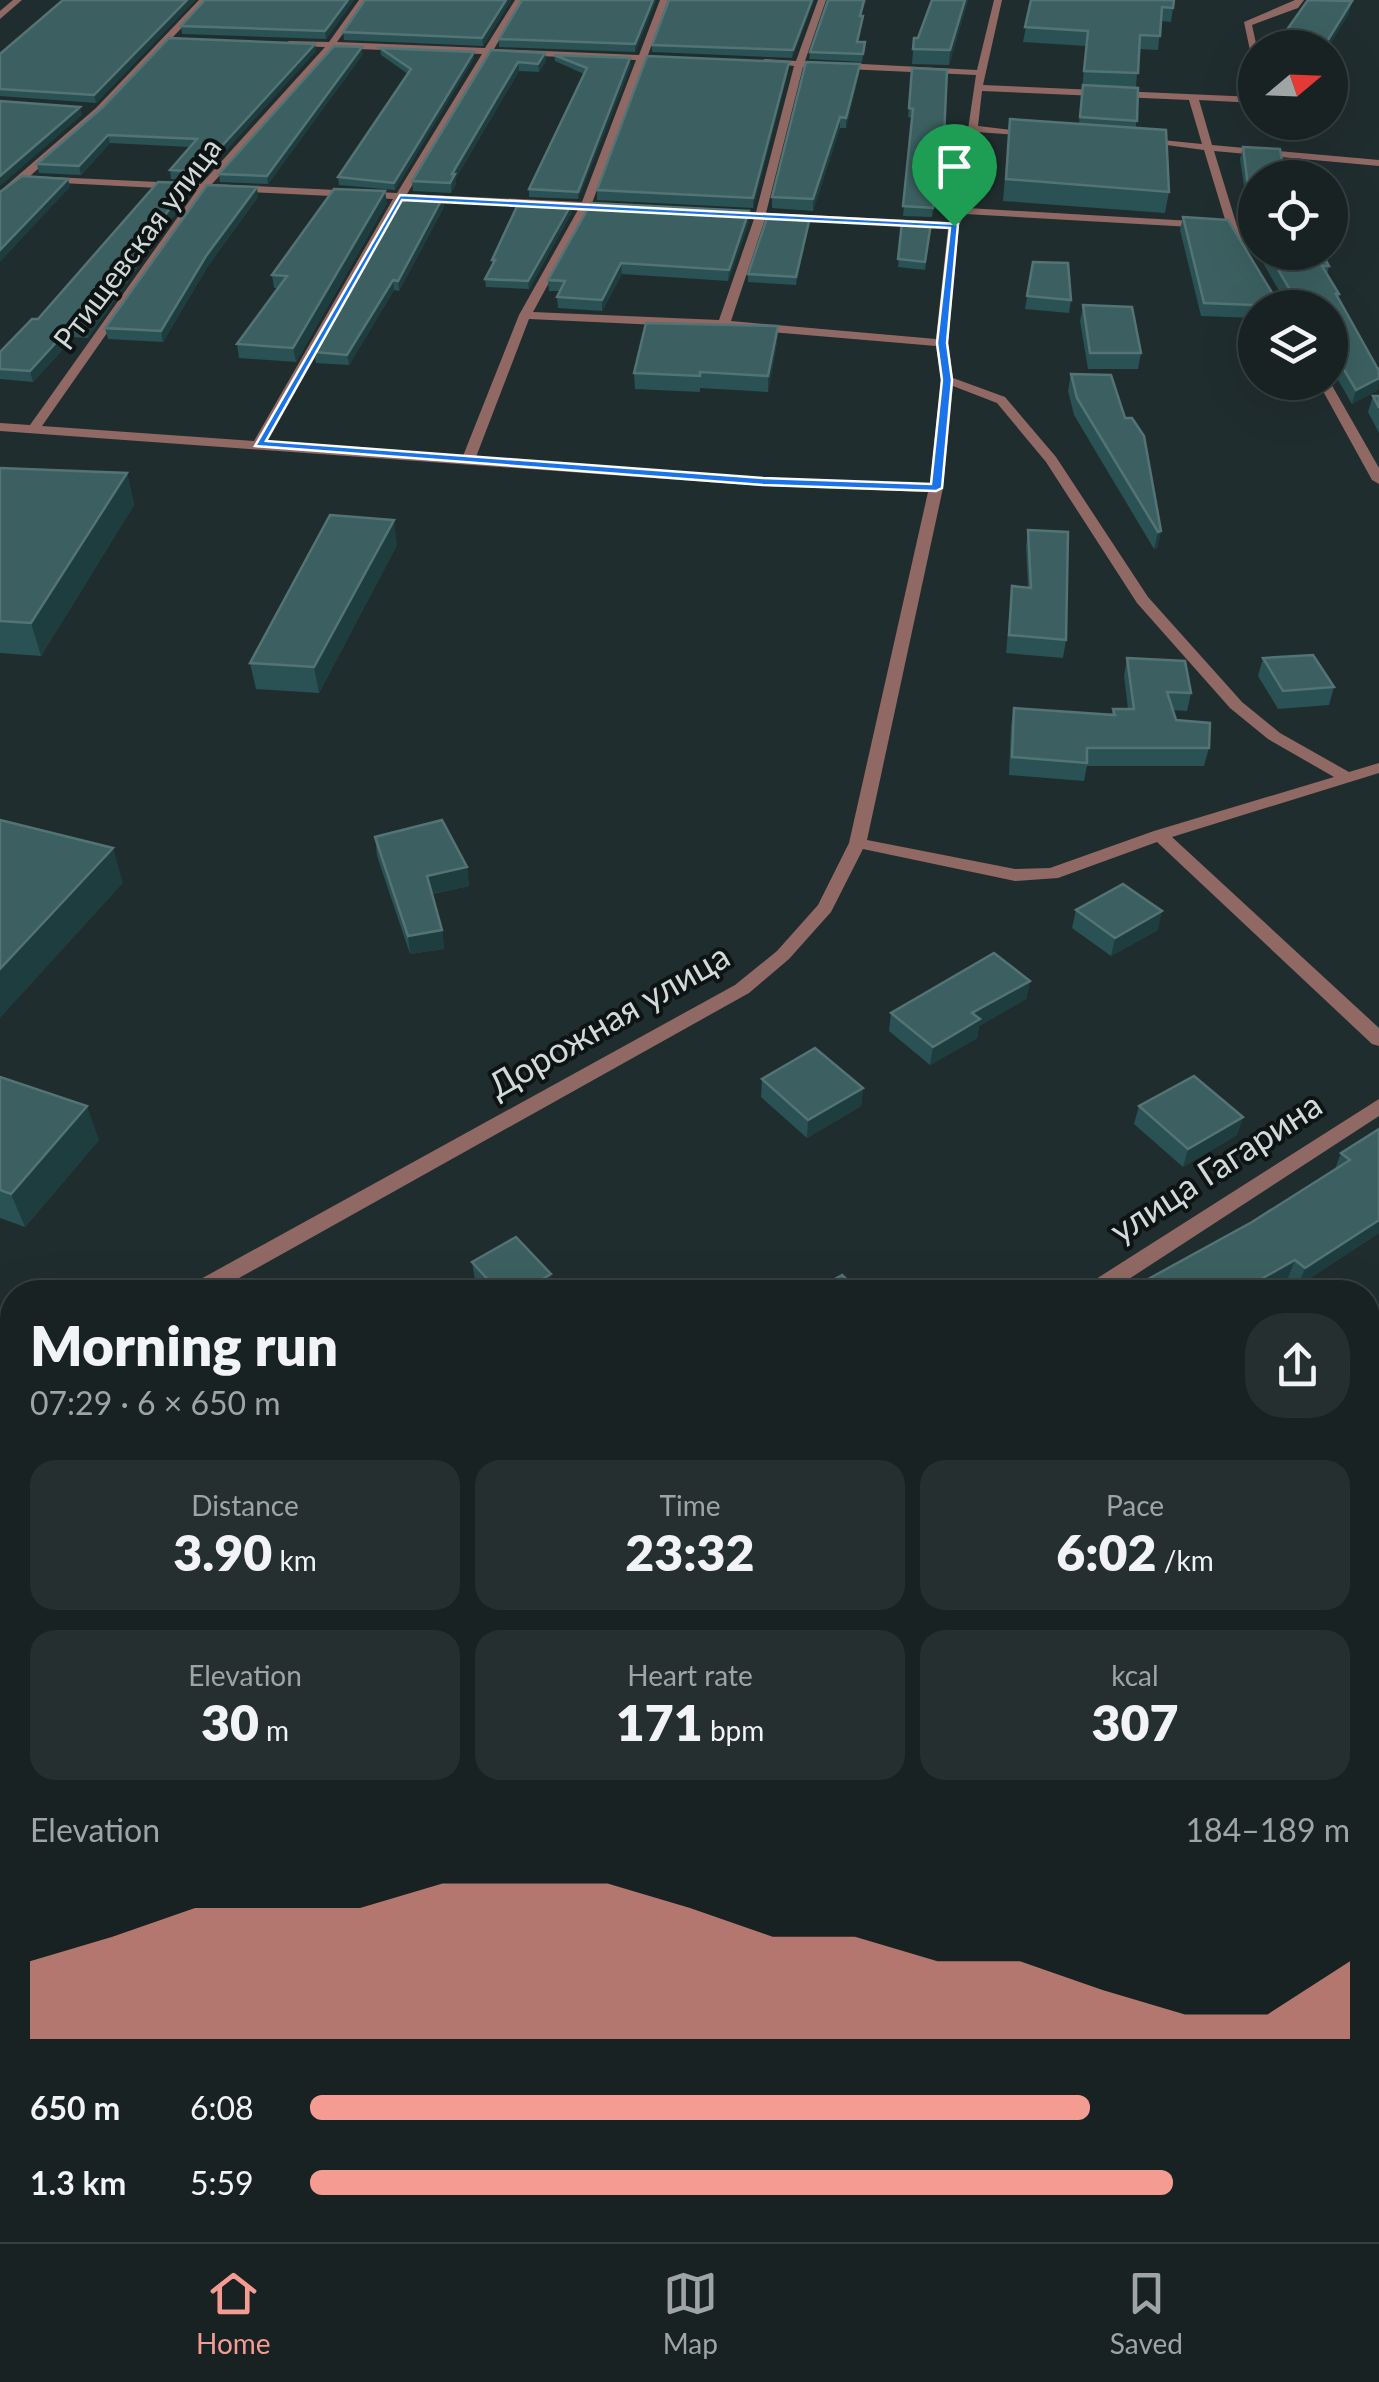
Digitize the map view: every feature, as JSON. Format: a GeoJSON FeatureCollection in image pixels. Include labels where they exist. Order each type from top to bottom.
{"type":"FeatureCollection","features":[{"type":"Feature","properties":{"kind":"street"},"geometry":{"type":"LineString","coordinates":[[0,16],[18,0]]}},
{"type":"Feature","properties":{"kind":"street"},"geometry":{"type":"LineString","coordinates":[[0,196],[98,110],[204,0]]}},
{"type":"Feature","properties":{"kind":"street","name":"Ртищевская улица"},"geometry":{"type":"LineString","coordinates":[[34,429],[205,186],[321,59],[363,0]]}},
{"type":"Feature","properties":{"kind":"street"},"geometry":{"type":"LineString","coordinates":[[259,444],[519,0]]}},
{"type":"Feature","properties":{"kind":"street"},"geometry":{"type":"LineString","coordinates":[[469,458],[525,314],[586,205],[664,0]]}},
{"type":"Feature","properties":{"kind":"street"},"geometry":{"type":"LineString","coordinates":[[724,324],[760,217],[799,64],[822,0]]}},
{"type":"Feature","properties":{"kind":"street","name":"Дорожная улица"},"geometry":{"type":"LineString","coordinates":[[218,1280],[742,989],[783,955],[824,908],[858,842],[936,488],[947,380],[942,343],[978,88],[998,0]]}},
{"type":"Feature","properties":{"kind":"street"},"geometry":{"type":"LineString","coordinates":[[1248,30],[1247,24],[1295,6],[1300,0]]}},
{"type":"Feature","properties":{"kind":"street"},"geometry":{"type":"LineString","coordinates":[[167,39],[185,40]]}},
{"type":"Feature","properties":{"kind":"street"},"geometry":{"type":"LineString","coordinates":[[275,43],[680,59]]}},
{"type":"Feature","properties":{"kind":"street"},"geometry":{"type":"LineString","coordinates":[[759,62],[983,74]]}},
{"type":"Feature","properties":{"kind":"street"},"geometry":{"type":"LineString","coordinates":[[978,88],[1238,99]]}},
{"type":"Feature","properties":{"kind":"street"},"geometry":{"type":"LineString","coordinates":[[1193,98],[1238,236]]}},
{"type":"Feature","properties":{"kind":"street"},"geometry":{"type":"LineString","coordinates":[[79,108],[98,110]]}},
{"type":"Feature","properties":{"kind":"street"},"geometry":{"type":"LineString","coordinates":[[974,129],[1052,135]]}},
{"type":"Feature","properties":{"kind":"street"},"geometry":{"type":"LineString","coordinates":[[1130,140],[1379,163]]}},
{"type":"Feature","properties":{"kind":"street"},"geometry":{"type":"LineString","coordinates":[[17,178],[625,208]]}},
{"type":"Feature","properties":{"kind":"street"},"geometry":{"type":"LineString","coordinates":[[702,213],[1232,226]]}},
{"type":"Feature","properties":{"kind":"street"},"geometry":{"type":"LineString","coordinates":[[525,314],[724,324],[942,343]]}},
{"type":"Feature","properties":{"kind":"street"},"geometry":{"type":"LineString","coordinates":[[947,380],[1000,400],[1051,460],[1142,600],[1236,705],[1274,736],[1348,778]]}},
{"type":"Feature","properties":{"kind":"street"},"geometry":{"type":"LineString","coordinates":[[1334,400],[1379,480]]}},
{"type":"Feature","properties":{"kind":"street"},"geometry":{"type":"LineString","coordinates":[[0,427],[763,482],[936,488]]}},
{"type":"Feature","properties":{"kind":"street"},"geometry":{"type":"LineString","coordinates":[[858,842],[1015,875],[1038,876],[1379,768]]}},
{"type":"Feature","properties":{"kind":"street"},"geometry":{"type":"LineString","coordinates":[[1160,835],[1379,1039]]}},
{"type":"Feature","properties":{"kind":"street","name":"улица Гагарина"},"geometry":{"type":"LineString","coordinates":[[1111,1280],[1379,1106]]}},
{"type":"Feature","properties":{"kind":"building"},"geometry":{"type":"Polygon","coordinates":[[[63,0],[187,0],[94,95],[0,89],[0,54],[63,0]]]}},
{"type":"Feature","properties":{"kind":"building"},"geometry":{"type":"Polygon","coordinates":[[[205,0],[348,0],[325,31],[181,26],[205,0]]]}},
{"type":"Feature","properties":{"kind":"building"},"geometry":{"type":"Polygon","coordinates":[[[365,0],[506,0],[482,38],[343,32],[365,0]]]}},
{"type":"Feature","properties":{"kind":"building"},"geometry":{"type":"Polygon","coordinates":[[[522,0],[653,0],[635,44],[499,39],[522,0]]]}},
{"type":"Feature","properties":{"kind":"building"},"geometry":{"type":"Polygon","coordinates":[[[669,0],[812,0],[793,50],[652,45],[669,0]]]}},
{"type":"Feature","properties":{"kind":"building"},"geometry":{"type":"Polygon","coordinates":[[[828,0],[864,0],[857,42],[865,42],[863,54],[810,52],[828,0]]]}},
{"type":"Feature","properties":{"kind":"building"},"geometry":{"type":"Polygon","coordinates":[[[932,0],[965,0],[950,50],[913,49],[914,38],[918,38],[932,0]]]}},
{"type":"Feature","properties":{"kind":"building"},"geometry":{"type":"Polygon","coordinates":[[[1031,0],[1174,0],[1173,8],[1162,7],[1160,36],[1140,35],[1138,73],[1084,71],[1088,31],[1025,27],[1031,0]]]}},
{"type":"Feature","properties":{"kind":"building"},"geometry":{"type":"Polygon","coordinates":[[[1308,0],[1352,1],[1334,30],[1287,30],[1308,0]]]}},
{"type":"Feature","properties":{"kind":"building"},"geometry":{"type":"Polygon","coordinates":[[[169,38],[315,44],[198,172],[170,170],[197,139],[108,135],[79,166],[37,164],[103,107],[169,38]]]}},
{"type":"Feature","properties":{"kind":"building"},"geometry":{"type":"Polygon","coordinates":[[[334,46],[362,47],[267,176],[219,174],[334,46]]]}},
{"type":"Feature","properties":{"kind":"building"},"geometry":{"type":"Polygon","coordinates":[[[380,48],[474,52],[394,183],[338,177],[411,69],[380,48]]]}},
{"type":"Feature","properties":{"kind":"building"},"geometry":{"type":"Polygon","coordinates":[[[491,50],[545,53],[538,64],[518,62],[450,183],[412,181],[491,50]]]}},
{"type":"Feature","properties":{"kind":"building"},"geometry":{"type":"Polygon","coordinates":[[[554,55],[630,58],[578,192],[529,189],[587,68],[554,55]]]}},
{"type":"Feature","properties":{"kind":"building"},"geometry":{"type":"Polygon","coordinates":[[[647,56],[789,62],[753,198],[597,190],[647,56]]]}},
{"type":"Feature","properties":{"kind":"building"},"geometry":{"type":"Polygon","coordinates":[[[806,62],[860,64],[846,118],[840,117],[813,199],[772,197],[806,62]]]}},
{"type":"Feature","properties":{"kind":"building"},"geometry":{"type":"Polygon","coordinates":[[[912,68],[947,70],[944,137],[933,208],[903,206],[913,109],[909,108],[912,68]]]}},
{"type":"Feature","properties":{"kind":"building"},"geometry":{"type":"Polygon","coordinates":[[[1083,85],[1138,88],[1137,121],[1080,117],[1083,85]]]}},
{"type":"Feature","properties":{"kind":"building"},"geometry":{"type":"Polygon","coordinates":[[[0,101],[80,107],[0,176],[0,101]]]}},
{"type":"Feature","properties":{"kind":"building"},"geometry":{"type":"Polygon","coordinates":[[[1010,119],[1166,130],[1169,192],[1006,179],[1010,119]]]}},
{"type":"Feature","properties":{"kind":"building"},"geometry":{"type":"Polygon","coordinates":[[[1243,147],[1280,149],[1282,160],[1245,160],[1243,147]]]}},
{"type":"Feature","properties":{"kind":"building"},"geometry":{"type":"Polygon","coordinates":[[[22,176],[68,179],[0,250],[0,192],[22,176]]]}},
{"type":"Feature","properties":{"kind":"building"},"geometry":{"type":"Polygon","coordinates":[[[158,182],[188,183],[85,327],[71,326],[30,371],[0,369],[0,352],[32,319],[38,319],[158,182]]]}},
{"type":"Feature","properties":{"kind":"building"},"geometry":{"type":"Polygon","coordinates":[[[207,185],[257,187],[206,256],[161,331],[105,328],[207,185]]]}},
{"type":"Feature","properties":{"kind":"building"},"geometry":{"type":"Polygon","coordinates":[[[334,189],[385,191],[293,348],[237,344],[287,276],[272,275],[334,189]]]}},
{"type":"Feature","properties":{"kind":"building"},"geometry":{"type":"Polygon","coordinates":[[[404,195],[443,197],[398,281],[393,280],[347,355],[314,352],[404,195]]]}},
{"type":"Feature","properties":{"kind":"building"},"geometry":{"type":"Polygon","coordinates":[[[519,202],[571,205],[528,281],[485,279],[495,260],[519,202]]]}},
{"type":"Feature","properties":{"kind":"building"},"geometry":{"type":"Polygon","coordinates":[[[591,203],[749,211],[729,270],[621,263],[602,300],[557,297],[565,281],[548,280],[591,203]]]}},
{"type":"Feature","properties":{"kind":"building"},"geometry":{"type":"Polygon","coordinates":[[[768,215],[810,217],[796,277],[748,274],[768,215]]]}},
{"type":"Feature","properties":{"kind":"building"},"geometry":{"type":"Polygon","coordinates":[[[1183,217],[1228,220],[1238,237],[1238,270],[1258,270],[1270,290],[1238,290],[1238,304],[1204,303],[1183,217]]]}},
{"type":"Feature","properties":{"kind":"building"},"geometry":{"type":"Polygon","coordinates":[[[902,222],[931,223],[925,262],[898,259],[902,222]]]}},
{"type":"Feature","properties":{"kind":"building"},"geometry":{"type":"Polygon","coordinates":[[[1033,262],[1068,263],[1071,300],[1027,296],[1033,262]]]}},
{"type":"Feature","properties":{"kind":"building"},"geometry":{"type":"Polygon","coordinates":[[[1278,270],[1324,270],[1337,290],[1290,290],[1278,270]]]}},
{"type":"Feature","properties":{"kind":"building"},"geometry":{"type":"Polygon","coordinates":[[[1083,305],[1132,307],[1141,353],[1090,353],[1083,305]]]}},
{"type":"Feature","properties":{"kind":"building"},"geometry":{"type":"Polygon","coordinates":[[[1348,315],[1379,371],[1379,378],[1356,390],[1348,376],[1348,315]]]}},
{"type":"Feature","properties":{"kind":"building"},"geometry":{"type":"Polygon","coordinates":[[[646,323],[778,326],[768,376],[634,373],[646,323]]]}},
{"type":"Feature","properties":{"kind":"building"},"geometry":{"type":"Polygon","coordinates":[[[1071,374],[1111,375],[1125,418],[1132,418],[1144,436],[1161,531],[1158,532],[1077,398],[1071,374]]]}},
{"type":"Feature","properties":{"kind":"building"},"geometry":{"type":"Polygon","coordinates":[[[0,468],[127,473],[31,623],[0,621],[0,468]]]}},
{"type":"Feature","properties":{"kind":"building"},"geometry":{"type":"Polygon","coordinates":[[[330,515],[394,520],[314,667],[250,663],[330,515]]]}},
{"type":"Feature","properties":{"kind":"building"},"geometry":{"type":"Polygon","coordinates":[[[1028,530],[1068,532],[1066,640],[1009,635],[1012,586],[1031,588],[1028,530]]]}},
{"type":"Feature","properties":{"kind":"building"},"geometry":{"type":"Polygon","coordinates":[[[1313,655],[1334,687],[1283,691],[1263,658],[1313,655]]]}},
{"type":"Feature","properties":{"kind":"building"},"geometry":{"type":"Polygon","coordinates":[[[1127,658],[1185,661],[1191,693],[1167,692],[1176,720],[1210,723],[1209,748],[1087,748],[1087,763],[1012,757],[1014,708],[1115,715],[1113,709],[1134,709],[1127,658]]]}},
{"type":"Feature","properties":{"kind":"building"},"geometry":{"type":"Polygon","coordinates":[[[0,820],[113,848],[0,969],[0,820]]]}},
{"type":"Feature","properties":{"kind":"building"},"geometry":{"type":"Polygon","coordinates":[[[442,820],[467,867],[427,876],[442,930],[408,936],[375,837],[442,820]]]}},
{"type":"Feature","properties":{"kind":"building"},"geometry":{"type":"Polygon","coordinates":[[[1123,884],[1162,911],[1115,938],[1076,910],[1123,884]]]}},
{"type":"Feature","properties":{"kind":"building"},"geometry":{"type":"Polygon","coordinates":[[[994,953],[1030,981],[972,1013],[980,1019],[933,1047],[891,1013],[994,953]]]}},
{"type":"Feature","properties":{"kind":"building"},"geometry":{"type":"Polygon","coordinates":[[[815,1048],[863,1088],[808,1120],[762,1079],[815,1048]]]}},
{"type":"Feature","properties":{"kind":"building"},"geometry":{"type":"Polygon","coordinates":[[[1194,1076],[1243,1117],[1188,1149],[1139,1106],[1194,1076]]]}},
{"type":"Feature","properties":{"kind":"building"},"geometry":{"type":"Polygon","coordinates":[[[0,1077],[87,1106],[11,1194],[0,1190],[0,1077]]]}},
{"type":"Feature","properties":{"kind":"building"},"geometry":{"type":"Polygon","coordinates":[[[1379,1129],[1379,1220],[1305,1268],[1295,1260],[1259,1280],[1146,1280],[1252,1222],[1350,1160],[1341,1153],[1379,1129]]]}},
{"type":"Feature","properties":{"kind":"building"},"geometry":{"type":"Polygon","coordinates":[[[516,1237],[551,1274],[541,1280],[488,1280],[472,1262],[516,1237]]]}},
{"type":"Feature","properties":{"kind":"route"},"geometry":{"type":"LineString","coordinates":[[400,198],[954,226],[942,343],[947,380],[936,488],[763,482],[259,444],[400,198]]}}]}
